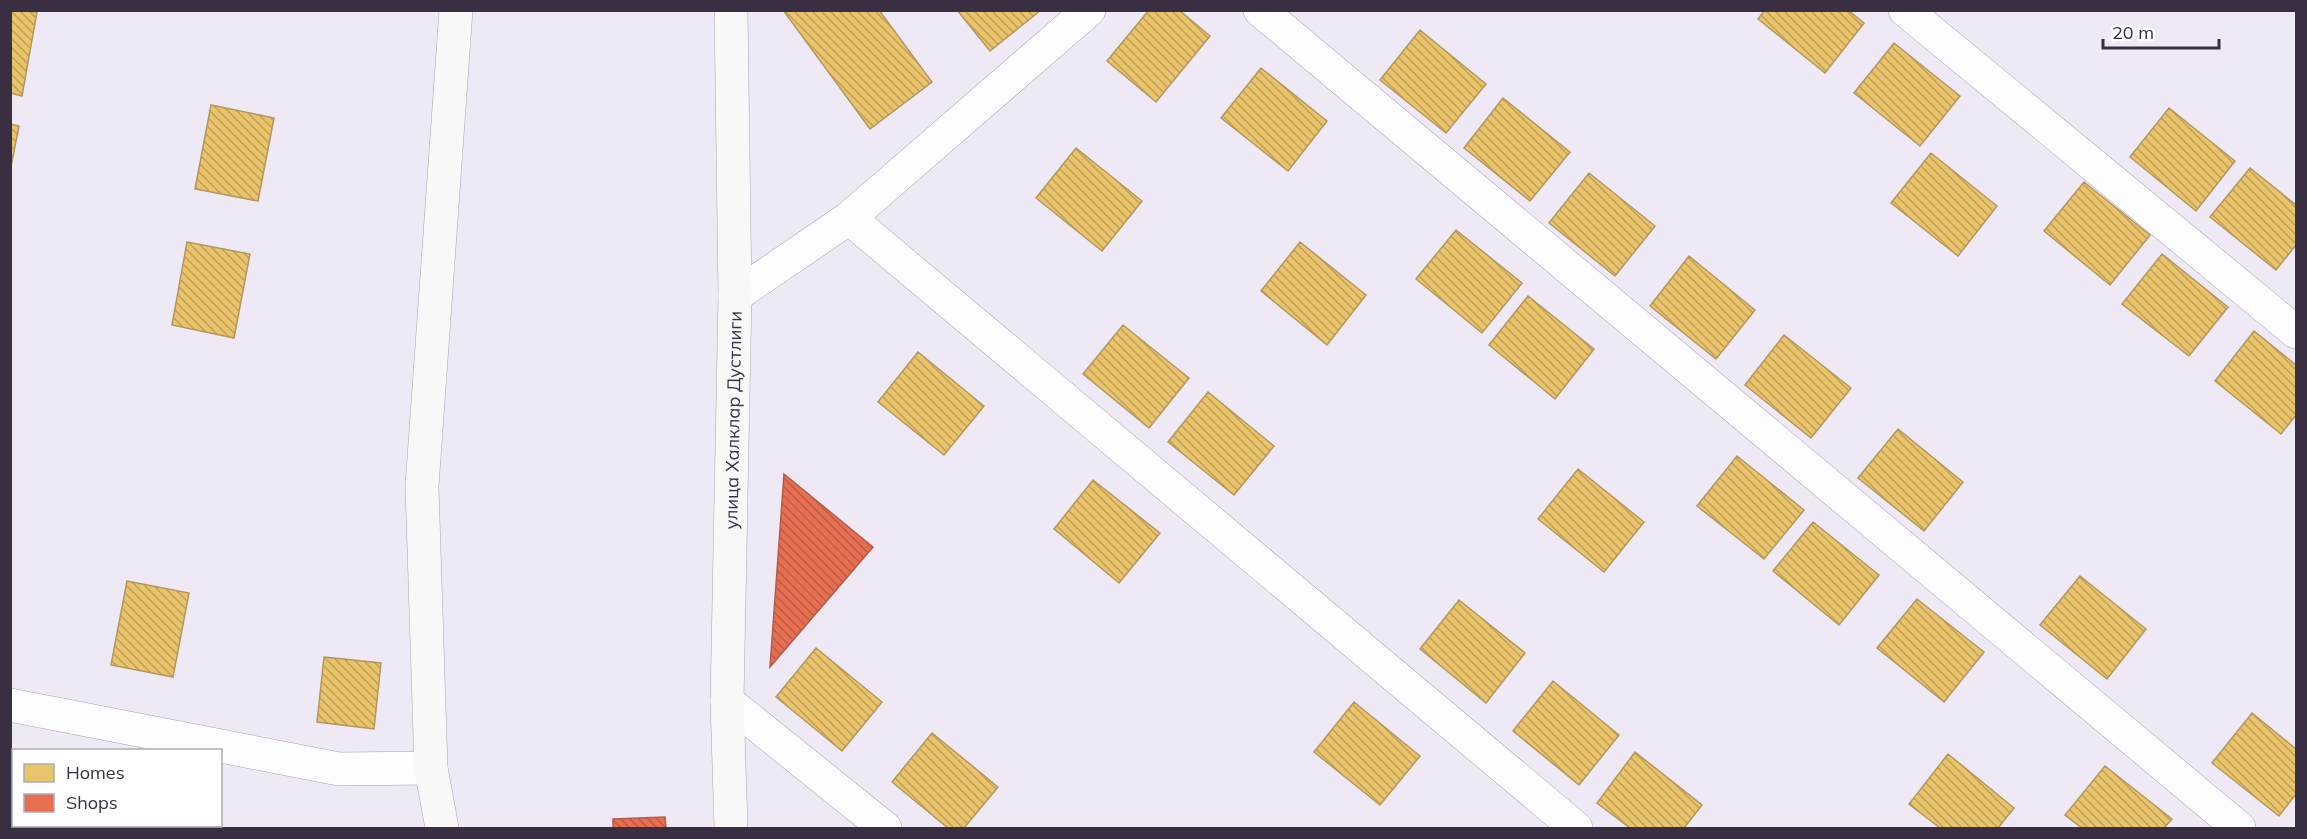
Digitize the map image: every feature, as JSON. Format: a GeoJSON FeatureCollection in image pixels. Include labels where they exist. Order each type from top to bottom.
{"type":"FeatureCollection","features":[{"type":"Feature","properties":{"kind":"street"},"geometry":{"type":"LineString","coordinates":[[442,828],[431,768],[422,486],[456,10]]}},
{"type":"Feature","properties":{"kind":"street","name":"улица Халклар Дустлиги"},"geometry":{"type":"LineString","coordinates":[[731,10],[735,296],[728,701],[731,828]]}},
{"type":"Feature","properties":{"kind":"street"},"geometry":{"type":"LineString","coordinates":[[735,296],[849,218],[1089,10]]}},
{"type":"Feature","properties":{"kind":"street"},"geometry":{"type":"LineString","coordinates":[[1260,10],[2240,828]]}},
{"type":"Feature","properties":{"kind":"street"},"geometry":{"type":"LineString","coordinates":[[1905,10],[2296,332]]}},
{"type":"Feature","properties":{"kind":"street"},"geometry":{"type":"LineString","coordinates":[[849,218],[1576,828]]}},
{"type":"Feature","properties":{"kind":"street"},"geometry":{"type":"LineString","coordinates":[[728,701],[885,828]]}},
{"type":"Feature","properties":{"kind":"street"},"geometry":{"type":"LineString","coordinates":[[10,705],[339,769],[431,768]]}},
{"type":"Feature","properties":{"kind":"building: Homes"},"geometry":{"type":"Polygon","coordinates":[[[10,10],[37,12],[22,96],[10,93],[10,10]]]}},
{"type":"Feature","properties":{"kind":"building: Homes"},"geometry":{"type":"Polygon","coordinates":[[[783,10],[879,10],[932,82],[870,129],[783,10]]]}},
{"type":"Feature","properties":{"kind":"building: Homes"},"geometry":{"type":"Polygon","coordinates":[[[957,10],[1041,10],[990,51],[957,10]]]}},
{"type":"Feature","properties":{"kind":"building: Homes"},"geometry":{"type":"Polygon","coordinates":[[[1149,10],[1179,10],[1210,36],[1156,102],[1107,61],[1149,10]]]}},
{"type":"Feature","properties":{"kind":"building: Homes"},"geometry":{"type":"Polygon","coordinates":[[[1765,10],[1848,10],[1864,23],[1825,73],[1758,19],[1765,10]]]}},
{"type":"Feature","properties":{"kind":"building: Homes"},"geometry":{"type":"Polygon","coordinates":[[[1420,30],[1486,84],[1446,133],[1380,80],[1420,30]]]}},
{"type":"Feature","properties":{"kind":"building: Homes"},"geometry":{"type":"Polygon","coordinates":[[[1894,43],[1960,96],[1920,146],[1854,93],[1894,43]]]}},
{"type":"Feature","properties":{"kind":"building: Homes"},"geometry":{"type":"Polygon","coordinates":[[[1261,68],[1327,121],[1288,171],[1221,118],[1261,68]]]}},
{"type":"Feature","properties":{"kind":"building: Homes"},"geometry":{"type":"Polygon","coordinates":[[[1503,98],[1570,152],[1530,201],[1464,148],[1503,98]]]}},
{"type":"Feature","properties":{"kind":"building: Homes"},"geometry":{"type":"Polygon","coordinates":[[[211,105],[274,118],[258,201],[195,189],[211,105]]]}},
{"type":"Feature","properties":{"kind":"building: Homes"},"geometry":{"type":"Polygon","coordinates":[[[2169,108],[2235,161],[2196,211],[2130,157],[2169,108]]]}},
{"type":"Feature","properties":{"kind":"building: Homes"},"geometry":{"type":"Polygon","coordinates":[[[10,124],[19,126],[10,172],[10,124]]]}},
{"type":"Feature","properties":{"kind":"building: Homes"},"geometry":{"type":"Polygon","coordinates":[[[1076,148],[1142,201],[1102,251],[1036,198],[1076,148]]]}},
{"type":"Feature","properties":{"kind":"building: Homes"},"geometry":{"type":"Polygon","coordinates":[[[1931,153],[1997,206],[1958,256],[1891,203],[1931,153]]]}},
{"type":"Feature","properties":{"kind":"building: Homes"},"geometry":{"type":"Polygon","coordinates":[[[2250,168],[2296,205],[2296,245],[2276,270],[2210,217],[2250,168]]]}},
{"type":"Feature","properties":{"kind":"building: Homes"},"geometry":{"type":"Polygon","coordinates":[[[1589,173],[1655,226],[1615,276],[1549,223],[1589,173]]]}},
{"type":"Feature","properties":{"kind":"building: Homes"},"geometry":{"type":"Polygon","coordinates":[[[2084,182],[2150,235],[2110,285],[2044,231],[2084,182]]]}},
{"type":"Feature","properties":{"kind":"building: Homes"},"geometry":{"type":"Polygon","coordinates":[[[1456,230],[1522,283],[1482,333],[1416,279],[1456,230]]]}},
{"type":"Feature","properties":{"kind":"building: Homes"},"geometry":{"type":"Polygon","coordinates":[[[187,242],[250,254],[234,338],[172,325],[187,242]]]}},
{"type":"Feature","properties":{"kind":"building: Homes"},"geometry":{"type":"Polygon","coordinates":[[[1300,242],[1366,295],[1327,345],[1261,291],[1300,242]]]}},
{"type":"Feature","properties":{"kind":"building: Homes"},"geometry":{"type":"Polygon","coordinates":[[[2162,254],[2228,307],[2189,356],[2122,304],[2162,254]]]}},
{"type":"Feature","properties":{"kind":"building: Homes"},"geometry":{"type":"Polygon","coordinates":[[[1689,256],[1755,310],[1716,359],[1650,306],[1689,256]]]}},
{"type":"Feature","properties":{"kind":"building: Homes"},"geometry":{"type":"Polygon","coordinates":[[[1528,296],[1594,349],[1555,399],[1489,345],[1528,296]]]}},
{"type":"Feature","properties":{"kind":"building: Homes"},"geometry":{"type":"Polygon","coordinates":[[[1123,325],[1189,378],[1149,428],[1083,374],[1123,325]]]}},
{"type":"Feature","properties":{"kind":"building: Homes"},"geometry":{"type":"Polygon","coordinates":[[[2254,331],[2296,365],[2296,415],[2281,434],[2215,381],[2254,331]]]}},
{"type":"Feature","properties":{"kind":"building: Homes"},"geometry":{"type":"Polygon","coordinates":[[[1784,335],[1851,388],[1811,438],[1745,385],[1784,335]]]}},
{"type":"Feature","properties":{"kind":"building: Homes"},"geometry":{"type":"Polygon","coordinates":[[[918,352],[984,406],[944,455],[878,402],[918,352]]]}},
{"type":"Feature","properties":{"kind":"building: Homes"},"geometry":{"type":"Polygon","coordinates":[[[1208,392],[1274,446],[1234,495],[1168,442],[1208,392]]]}},
{"type":"Feature","properties":{"kind":"building: Homes"},"geometry":{"type":"Polygon","coordinates":[[[1898,429],[1963,482],[1924,531],[1858,478],[1898,429]]]}},
{"type":"Feature","properties":{"kind":"building: Homes"},"geometry":{"type":"Polygon","coordinates":[[[1737,456],[1804,510],[1764,559],[1697,506],[1737,456]]]}},
{"type":"Feature","properties":{"kind":"building: Homes"},"geometry":{"type":"Polygon","coordinates":[[[1578,469],[1644,522],[1604,572],[1538,519],[1578,469]]]}},
{"type":"Feature","properties":{"kind":"building: Homes"},"geometry":{"type":"Polygon","coordinates":[[[1093,480],[1160,533],[1119,583],[1054,529],[1093,480]]]}},
{"type":"Feature","properties":{"kind":"building: Homes"},"geometry":{"type":"Polygon","coordinates":[[[1813,522],[1879,575],[1839,625],[1773,571],[1813,522]]]}},
{"type":"Feature","properties":{"kind":"building: Homes"},"geometry":{"type":"Polygon","coordinates":[[[2080,576],[2146,629],[2107,679],[2040,625],[2080,576]]]}},
{"type":"Feature","properties":{"kind":"building: Homes"},"geometry":{"type":"Polygon","coordinates":[[[127,581],[189,593],[173,677],[111,665],[127,581]]]}},
{"type":"Feature","properties":{"kind":"building: Homes"},"geometry":{"type":"Polygon","coordinates":[[[1917,599],[1984,652],[1944,702],[1877,648],[1917,599]]]}},
{"type":"Feature","properties":{"kind":"building: Homes"},"geometry":{"type":"Polygon","coordinates":[[[1459,600],[1525,653],[1486,703],[1420,649],[1459,600]]]}},
{"type":"Feature","properties":{"kind":"building: Homes"},"geometry":{"type":"Polygon","coordinates":[[[816,648],[882,702],[842,751],[776,697],[816,648]]]}},
{"type":"Feature","properties":{"kind":"building: Homes"},"geometry":{"type":"Polygon","coordinates":[[[324,657],[381,663],[374,729],[317,722],[324,657]]]}},
{"type":"Feature","properties":{"kind":"building: Homes"},"geometry":{"type":"Polygon","coordinates":[[[1553,681],[1619,735],[1579,785],[1513,731],[1553,681]]]}},
{"type":"Feature","properties":{"kind":"building: Homes"},"geometry":{"type":"Polygon","coordinates":[[[1354,702],[1420,756],[1380,805],[1314,752],[1354,702]]]}},
{"type":"Feature","properties":{"kind":"building: Homes"},"geometry":{"type":"Polygon","coordinates":[[[2252,713],[2296,749],[2296,794],[2279,816],[2212,763],[2252,713]]]}},
{"type":"Feature","properties":{"kind":"building: Homes"},"geometry":{"type":"Polygon","coordinates":[[[932,733],[998,787],[964,828],[948,828],[892,782],[932,733]]]}},
{"type":"Feature","properties":{"kind":"building: Homes"},"geometry":{"type":"Polygon","coordinates":[[[1635,752],[1702,805],[1684,828],[1630,828],[1597,803],[1635,752]]]}},
{"type":"Feature","properties":{"kind":"building: Homes"},"geometry":{"type":"Polygon","coordinates":[[[1948,754],[2014,808],[1998,828],[1940,828],[1909,804],[1948,754]]]}},
{"type":"Feature","properties":{"kind":"building: Homes"},"geometry":{"type":"Polygon","coordinates":[[[2105,766],[2172,819],[2164,828],[2082,828],[2065,815],[2105,766]]]}},
{"type":"Feature","properties":{"kind":"building: Homes"},"geometry":{"type":"Polygon","coordinates":[[[10,789],[12,790],[13,827],[10,828],[10,789]]]}},
{"type":"Feature","properties":{"kind":"building: Homes"},"geometry":{"type":"Polygon","coordinates":[[[218,827],[225,828],[193,828],[218,827]]]}},
{"type":"Feature","properties":{"kind":"building: Shops"},"geometry":{"type":"Polygon","coordinates":[[[784,474],[873,547],[770,667],[784,474]]]}},
{"type":"Feature","properties":{"kind":"building: Shops"},"geometry":{"type":"Polygon","coordinates":[[[665,817],[666,828],[613,828],[613,819],[665,817]]]}}]}
